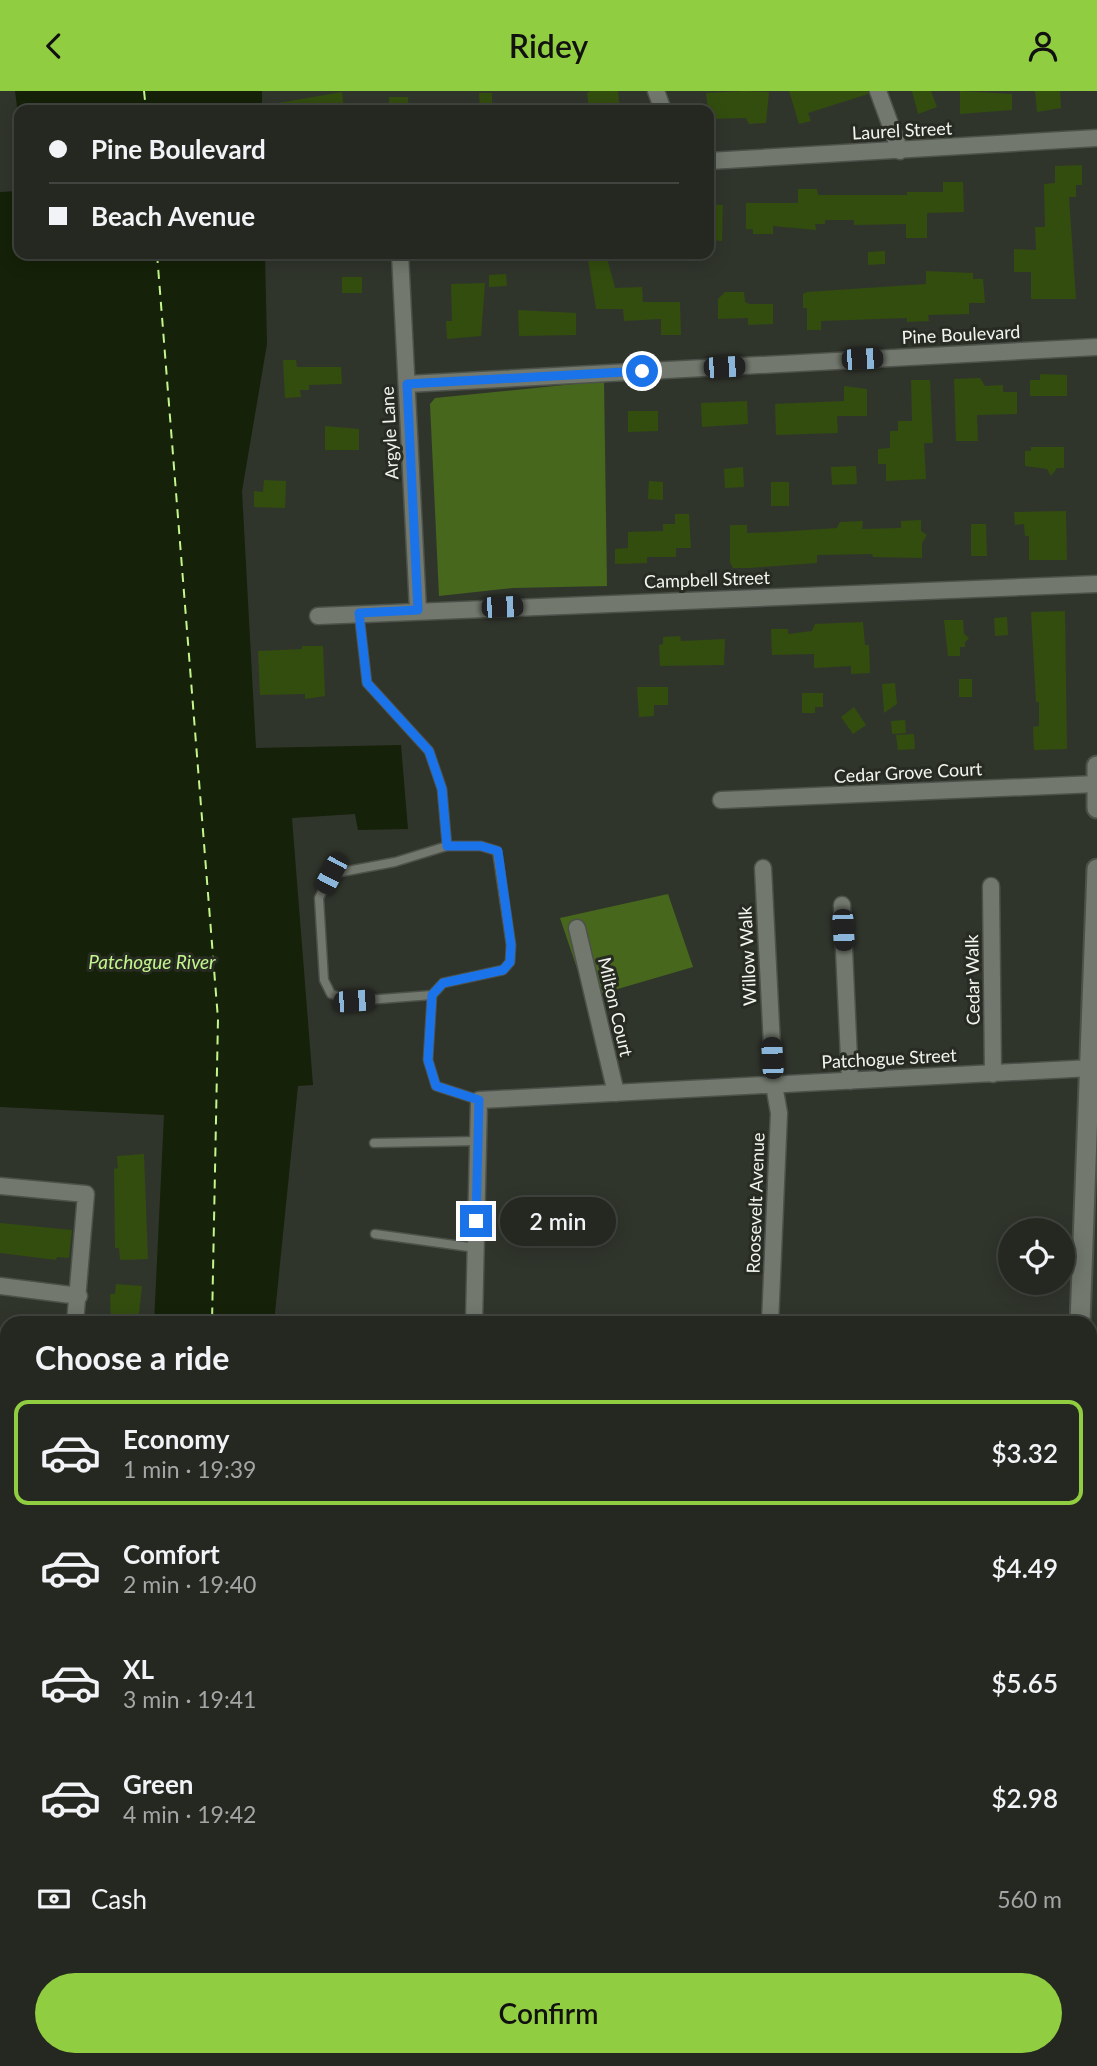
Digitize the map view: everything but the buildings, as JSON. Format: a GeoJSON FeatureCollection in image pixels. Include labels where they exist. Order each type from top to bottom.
{"type":"FeatureCollection","features":[{"type":"Feature","properties":{"kind":"street"},"geometry":{"type":"LineString","coordinates":[[878,91],[900,151]]}},
{"type":"Feature","properties":{"kind":"street","name":"Laurel Street"},"geometry":{"type":"LineString","coordinates":[[714,161],[1097,138]]}},
{"type":"Feature","properties":{"kind":"street","name":"Argyle Lane"},"geometry":{"type":"LineString","coordinates":[[400,259],[418,610]]}},
{"type":"Feature","properties":{"kind":"street","name":"Pine Boulevard"},"geometry":{"type":"LineString","coordinates":[[407,384],[1097,347]]}},
{"type":"Feature","properties":{"kind":"street","name":"Campbell Street"},"geometry":{"type":"LineString","coordinates":[[318,616],[1097,584]]}},
{"type":"Feature","properties":{"kind":"street"},"geometry":{"type":"LineString","coordinates":[[1097,766],[1097,809]]}},
{"type":"Feature","properties":{"kind":"street","name":"Cedar Grove Court"},"geometry":{"type":"LineString","coordinates":[[721,800],[1096,784]]}},
{"type":"Feature","properties":{"kind":"street","name":"Willow Walk"},"geometry":{"type":"LineString","coordinates":[[763,868],[774,1085]]}},
{"type":"Feature","properties":{"kind":"street"},"geometry":{"type":"LineString","coordinates":[[1080,1316],[1097,869]]}},
{"type":"Feature","properties":{"kind":"street","name":"Cedar Walk"},"geometry":{"type":"LineString","coordinates":[[991,886],[993,1074]]}},
{"type":"Feature","properties":{"kind":"street"},"geometry":{"type":"LineString","coordinates":[[842,905],[850,1081]]}},
{"type":"Feature","properties":{"kind":"street","name":"Milton Court"},"geometry":{"type":"LineString","coordinates":[[577,928],[616,1094]]}},
{"type":"Feature","properties":{"kind":"street","name":"Patchogue Street"},"geometry":{"type":"LineString","coordinates":[[479,1100],[1091,1067]]}},
{"type":"Feature","properties":{"kind":"street","name":"Roosevelt Avenue"},"geometry":{"type":"LineString","coordinates":[[770,1316],[779,1113],[774,1085]]}},
{"type":"Feature","properties":{"kind":"street"},"geometry":{"type":"LineString","coordinates":[[474,1316],[479,1100]]}},
{"type":"Feature","properties":{"kind":"street"},"geometry":{"type":"LineString","coordinates":[[0,1186],[86,1194],[76,1316]]}},
{"type":"Feature","properties":{"kind":"street"},"geometry":{"type":"LineString","coordinates":[[0,1286],[79,1296]]}},
{"type":"Feature","properties":{"kind":"lane"},"geometry":{"type":"LineString","coordinates":[[359,613],[367,683],[429,751],[442,789],[447,846]]}},
{"type":"Feature","properties":{"kind":"lane"},"geometry":{"type":"LineString","coordinates":[[432,995],[354,1001],[331,994],[324,980],[319,898],[331,874],[395,862],[447,846],[481,846],[498,851],[511,945],[510,962],[503,970],[443,983],[432,995],[428,1060],[436,1086],[479,1100]]}},
{"type":"Feature","properties":{"kind":"lane"},"geometry":{"type":"LineString","coordinates":[[374,1143],[478,1141]]}},
{"type":"Feature","properties":{"kind":"lane"},"geometry":{"type":"LineString","coordinates":[[375,1234],[476,1248]]}},
{"type":"Feature","properties":{"kind":"green space"},"geometry":{"type":"Polygon","coordinates":[[[604,381],[607,586],[513,588],[439,596],[430,404],[435,398],[604,381]]]}},
{"type":"Feature","properties":{"kind":"green space"},"geometry":{"type":"Polygon","coordinates":[[[668,894],[693,967],[587,998],[560,918],[668,894]]]}},
{"type":"Feature","properties":{"kind":"green space"},"geometry":{"type":"Polygon","coordinates":[[[620,1315],[620,1316],[491,1316],[620,1315]]]}},
{"type":"Feature","properties":{"kind":"water"},"geometry":{"type":"Polygon","coordinates":[[[15,91],[262,91],[262,105],[17,105],[15,91]]]}},
{"type":"Feature","properties":{"kind":"water","name":"Patchogue River"},"geometry":{"type":"Polygon","coordinates":[[[14,191],[14,259],[265,259],[267,344],[242,491],[256,748],[401,745],[408,829],[358,830],[355,814],[292,818],[313,1085],[298,1086],[275,1316],[154,1316],[164,1115],[0,1107],[0,192],[14,191]]]}},
{"type":"Feature","properties":{"kind":"ferry route"},"geometry":{"type":"LineString","coordinates":[[144,91],[145,105]]}},
{"type":"Feature","properties":{"kind":"ferry route"},"geometry":{"type":"LineString","coordinates":[[157,259],[218,1019],[212,1316]]}},
{"type":"Feature","properties":{"kind":"route"},"geometry":{"type":"LineString","coordinates":[[476,1221],[479,1100],[436,1086],[428,1060],[432,995],[443,983],[503,970],[510,962],[511,945],[498,851],[481,846],[447,846],[442,789],[429,751],[367,683],[359,613],[418,610],[407,384],[642,371]]}}]}
